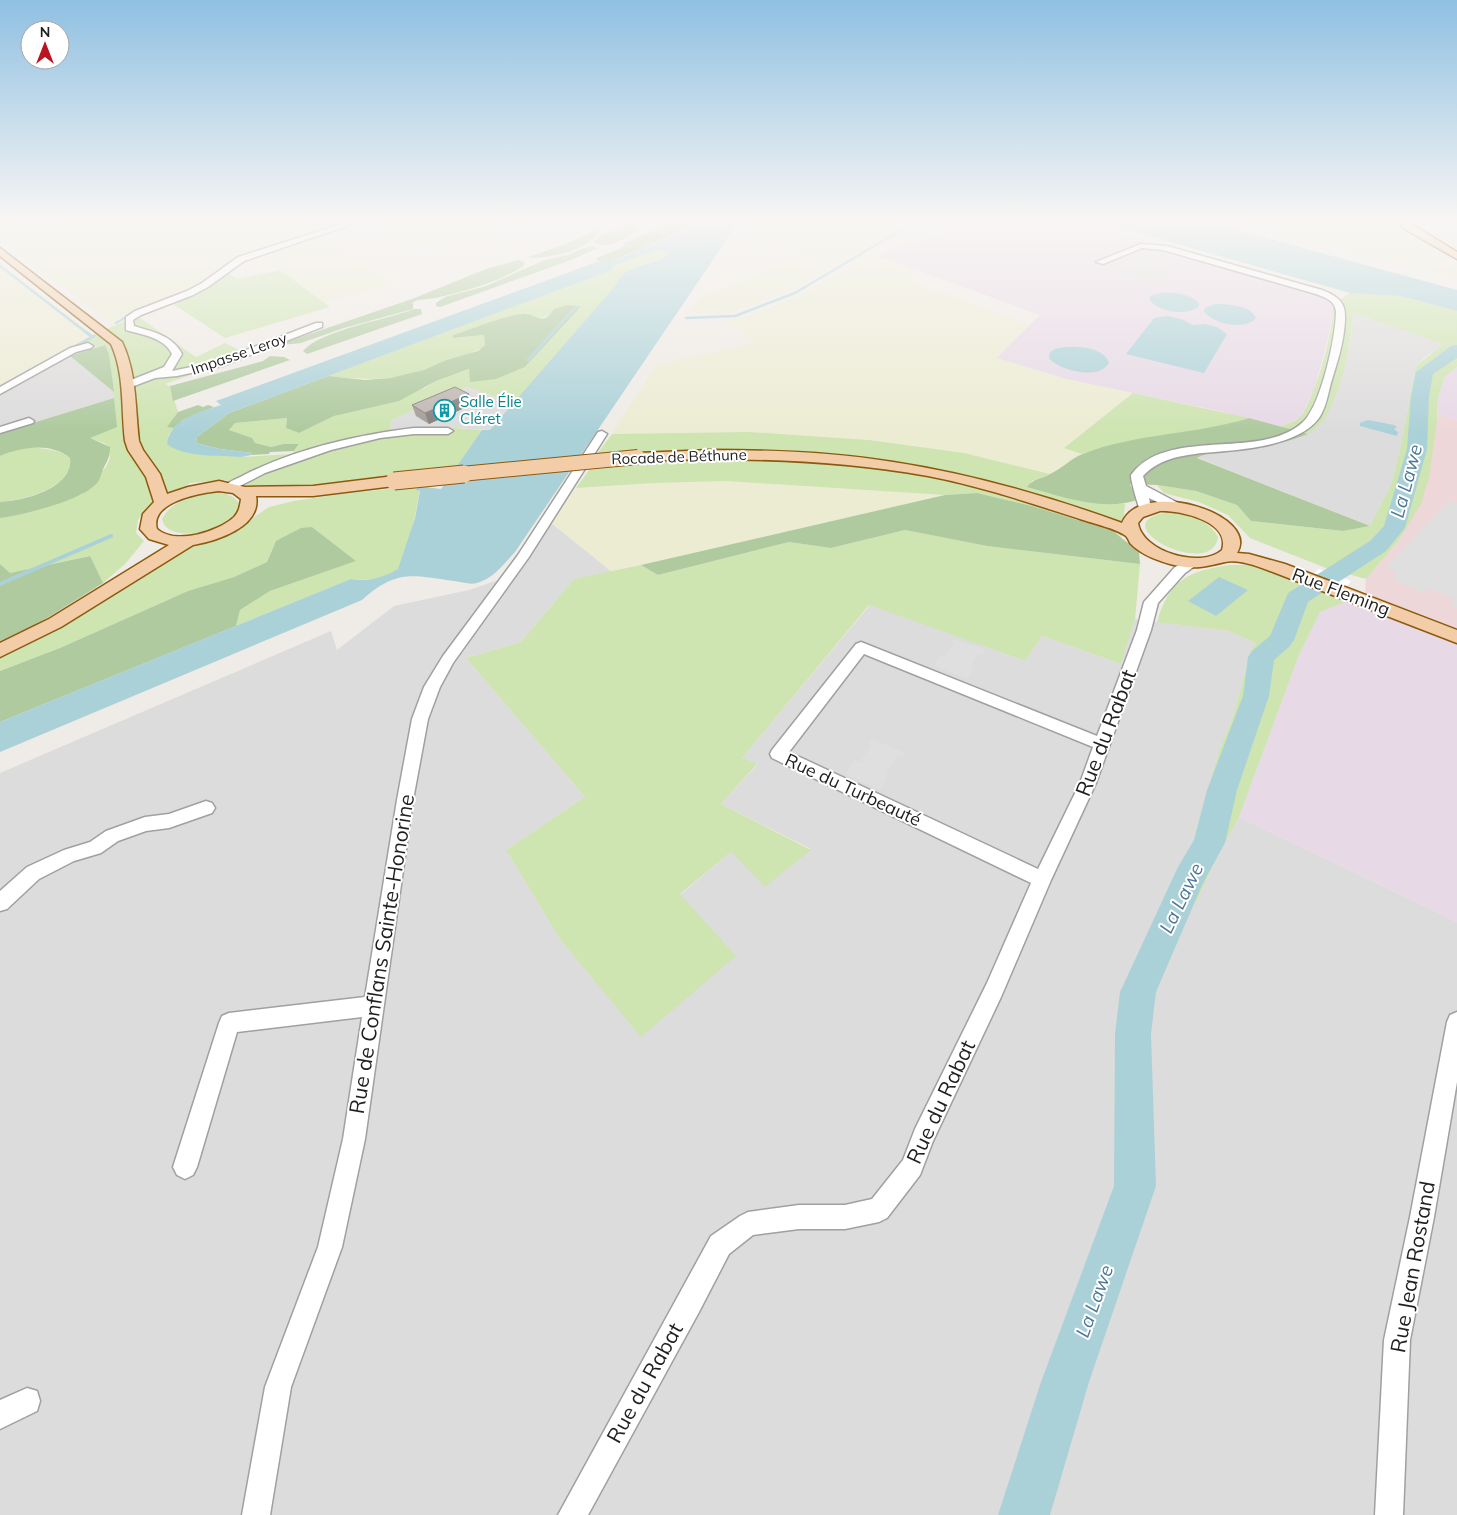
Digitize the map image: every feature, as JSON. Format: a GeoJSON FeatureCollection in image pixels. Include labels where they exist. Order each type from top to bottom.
{"type":"FeatureCollection","features":[{"type":"Feature","properties":{"kind":"main road"},"geometry":{"type":"LineString","coordinates":[[51,291],[116,342],[122,354],[130,384],[132,442],[136,453],[152,474],[162,504]]}},
{"type":"Feature","properties":{"kind":"main road","name":"Rocade de Béthune"},"geometry":{"type":"LineString","coordinates":[[194,490],[207,487],[237,490],[313,491],[394,481],[638,457],[733,454],[857,462],[956,478],[1042,502],[1132,532]]}},
{"type":"Feature","properties":{"kind":"main road"},"geometry":{"type":"LineString","coordinates":[[152,474],[194,490]]}},
{"type":"Feature","properties":{"kind":"main road"},"geometry":{"type":"LineString","coordinates":[[189,541],[176,541],[156,536],[147,525],[154,511],[162,504],[194,490]]}},
{"type":"Feature","properties":{"kind":"main road"},"geometry":{"type":"LineString","coordinates":[[237,490],[249,498],[250,506],[246,514]]}},
{"type":"Feature","properties":{"kind":"main road","name":"Rocade de Béthune"},"geometry":{"type":"LineString","coordinates":[[189,541],[217,534],[239,521],[246,514],[269,504],[313,491]]}},
{"type":"Feature","properties":{"kind":"main road","name":"Rocade de Béthune"},"geometry":{"type":"LineString","coordinates":[[1042,502],[1104,513],[1141,510],[1159,506],[1176,507]]}},
{"type":"Feature","properties":{"kind":"main road","name":"Rue Fleming"},"geometry":{"type":"LineString","coordinates":[[1176,507],[1206,516],[1228,532],[1310,575]]}},
{"type":"Feature","properties":{"kind":"main road"},"geometry":{"type":"LineString","coordinates":[[1132,532],[1130,525],[1132,518],[1141,510]]}},
{"type":"Feature","properties":{"kind":"main road","name":"Rue Fleming"},"geometry":{"type":"LineString","coordinates":[[1132,532],[1144,546],[1172,559],[1192,562],[1215,561],[1223,557],[1249,559],[1310,575],[1457,625]]}},
{"type":"Feature","properties":{"kind":"main road"},"geometry":{"type":"LineString","coordinates":[[1223,557],[1232,546],[1232,539],[1228,532]]}},
{"type":"Feature","properties":{"kind":"main road"},"geometry":{"type":"LineString","coordinates":[[115,586],[141,561],[149,551],[156,536]]}},
{"type":"Feature","properties":{"kind":"main road"},"geometry":{"type":"LineString","coordinates":[[4,648],[55,623],[189,541]]}},
{"type":"Feature","properties":{"kind":"main road","name":"Rue Fleming"},"geometry":{"type":"LineString","coordinates":[[1347,588],[1457,637]]}},
{"type":"Feature","properties":{"kind":"street"},"geometry":{"type":"LineString","coordinates":[[130,384],[157,375],[168,369],[177,354],[174,347],[164,340],[129,328],[129,319],[138,313],[195,291]]}},
{"type":"Feature","properties":{"kind":"street"},"geometry":{"type":"LineString","coordinates":[[1176,507],[1142,489],[1138,482],[1137,475],[1156,458],[1174,453],[1245,445],[1282,438],[1302,427],[1314,417],[1324,392],[1338,341],[1342,308],[1339,302],[1332,297],[1314,291]]}},
{"type":"Feature","properties":{"kind":"street","name":"Impasse Leroy"},"geometry":{"type":"LineString","coordinates":[[157,375],[182,374],[245,354],[319,325]]}},
{"type":"Feature","properties":{"kind":"street"},"geometry":{"type":"LineString","coordinates":[[0,391],[73,350],[88,346]]}},
{"type":"Feature","properties":{"kind":"street"},"geometry":{"type":"LineString","coordinates":[[0,430],[29,421]]}},
{"type":"Feature","properties":{"kind":"street"},"geometry":{"type":"LineString","coordinates":[[0,423],[13,426]]}},
{"type":"Feature","properties":{"kind":"street"},"geometry":{"type":"LineString","coordinates":[[237,490],[261,471],[328,447],[414,431],[448,432]]}},
{"type":"Feature","properties":{"kind":"street","name":"Rue de Conflans Sainte-Honorine"},"geometry":{"type":"LineString","coordinates":[[256,1515],[278,1387],[330,1247],[354,1139],[415,737],[427,700],[452,655],[523,557],[602,434]]}},
{"type":"Feature","properties":{"kind":"street"},"geometry":{"type":"LineString","coordinates":[[1141,510],[1142,489]]}},
{"type":"Feature","properties":{"kind":"street","name":"Rue du Rabat"},"geometry":{"type":"LineString","coordinates":[[572,1515],[690,1303],[720,1245],[748,1224],[799,1217],[845,1217],[879,1210],[912,1167],[923,1137],[994,990],[1042,879],[1067,830],[1102,744],[1144,630],[1151,602],[1180,570],[1192,562]]}},
{"type":"Feature","properties":{"kind":"street","name":"Rue du Turbeauté"},"geometry":{"type":"LineString","coordinates":[[1042,879],[778,754],[861,647],[1102,744]]}},
{"type":"Feature","properties":{"kind":"street"},"geometry":{"type":"LineString","coordinates":[[0,903],[33,873],[70,855],[96,848],[112,836],[145,824],[169,821],[206,808]]}},
{"type":"Feature","properties":{"kind":"street"},"geometry":{"type":"LineString","coordinates":[[185,1167],[229,1023],[373,1006]]}},
{"type":"Feature","properties":{"kind":"street","name":"Rue Jean Rostand"},"geometry":{"type":"LineString","coordinates":[[1389,1515],[1396,1340],[1422,1216],[1457,1022]]}},
{"type":"Feature","properties":{"kind":"street"},"geometry":{"type":"LineString","coordinates":[[0,1415],[27,1401]]}},
{"type":"Feature","properties":{"kind":"shaded area"},"geometry":{"type":"Polygon","coordinates":[[[973,291],[1320,291],[1335,295],[1331,298],[1333,311],[1328,339],[1314,390],[1300,418],[1280,427],[1215,410],[1066,379],[996,358],[1040,315],[973,291]]]}},
{"type":"Feature","properties":{"kind":"shaded area"},"geometry":{"type":"Polygon","coordinates":[[[1353,313],[1444,344],[1425,357],[1416,366],[1401,445],[1391,485],[1370,526],[1196,457],[1208,453],[1242,450],[1282,443],[1332,403],[1343,371],[1351,338],[1353,313]]]}},
{"type":"Feature","properties":{"kind":"shaded area"},"geometry":{"type":"Polygon","coordinates":[[[60,353],[70,356],[114,392],[114,398],[0,433],[0,387],[60,353]]]}},
{"type":"Feature","properties":{"kind":"shaded area"},"geometry":{"type":"Polygon","coordinates":[[[1457,367],[1457,420],[1438,413],[1438,397],[1445,377],[1457,367]]]}},
{"type":"Feature","properties":{"kind":"shaded area"},"geometry":{"type":"Polygon","coordinates":[[[467,387],[514,404],[490,430],[453,428],[390,431],[391,420],[467,387]]]}},
{"type":"Feature","properties":{"kind":"shaded area"},"geometry":{"type":"Polygon","coordinates":[[[1438,413],[1457,420],[1457,631],[1365,595],[1366,579],[1399,540],[1431,456],[1438,413]]]}},
{"type":"Feature","properties":{"kind":"shaded area"},"geometry":{"type":"Polygon","coordinates":[[[1448,501],[1457,504],[1457,607],[1451,605],[1455,599],[1428,588],[1424,593],[1392,579],[1398,573],[1386,567],[1448,501]]]}},
{"type":"Feature","properties":{"kind":"shaded area"},"geometry":{"type":"Polygon","coordinates":[[[547,518],[612,572],[574,579],[521,642],[466,658],[585,797],[506,850],[560,939],[642,1036],[680,895],[731,852],[811,849],[721,804],[757,765],[742,758],[870,605],[1025,661],[1042,636],[1121,664],[1135,619],[1229,631],[1256,643],[1251,651],[1232,720],[1220,748],[1192,845],[1173,885],[1197,901],[1216,859],[1239,817],[1457,922],[1457,1515],[0,1515],[0,773],[331,631],[337,650],[394,606],[469,590],[498,580],[547,518]]]}},
{"type":"Feature","properties":{"kind":"shaded area"},"geometry":{"type":"Polygon","coordinates":[[[1350,600],[1457,631],[1457,922],[1239,817],[1299,655],[1320,612],[1350,600]]]}},
{"type":"Feature","properties":{"kind":"shaded area"},"geometry":{"type":"Polygon","coordinates":[[[953,639],[985,649],[983,654],[979,653],[970,666],[974,668],[967,679],[934,666],[940,656],[945,657],[954,643],[951,642],[953,639]]]}},
{"type":"Feature","properties":{"kind":"shaded area"},"geometry":{"type":"Polygon","coordinates":[[[871,739],[906,753],[902,758],[897,756],[886,774],[888,775],[880,790],[846,774],[854,760],[860,762],[871,745],[868,744],[871,739]]]}},
{"type":"Feature","properties":{"kind":"green space"},"geometry":{"type":"Polygon","coordinates":[[[0,291],[35,291],[93,335],[0,387],[0,291]]]}},
{"type":"Feature","properties":{"kind":"green space"},"geometry":{"type":"Polygon","coordinates":[[[68,291],[192,291],[129,319],[112,323],[68,291]]]}},
{"type":"Feature","properties":{"kind":"green space"},"geometry":{"type":"Polygon","coordinates":[[[197,291],[308,291],[330,307],[225,338],[170,302],[197,291]]]}},
{"type":"Feature","properties":{"kind":"green space"},"geometry":{"type":"Polygon","coordinates":[[[308,291],[368,291],[324,303],[308,291]]]}},
{"type":"Feature","properties":{"kind":"green space"},"geometry":{"type":"Polygon","coordinates":[[[432,291],[463,291],[436,298],[422,299],[413,302],[413,309],[344,328],[301,343],[282,345],[259,353],[257,352],[432,291]]]}},
{"type":"Feature","properties":{"kind":"green space"},"geometry":{"type":"Polygon","coordinates":[[[468,291],[485,291],[440,307],[436,306],[436,303],[445,297],[468,291]]]}},
{"type":"Feature","properties":{"kind":"green space"},"geometry":{"type":"Polygon","coordinates":[[[556,291],[611,291],[514,404],[467,387],[391,420],[390,431],[453,428],[482,430],[457,467],[290,488],[262,488],[225,480],[191,483],[152,502],[146,508],[138,520],[136,533],[144,541],[125,564],[103,583],[89,556],[10,573],[0,564],[0,518],[39,509],[82,494],[106,467],[110,458],[109,447],[104,443],[89,438],[114,398],[109,355],[105,345],[70,356],[60,353],[93,335],[137,316],[196,357],[225,343],[249,355],[165,384],[170,386],[178,412],[168,427],[174,428],[168,436],[242,457],[292,454],[299,445],[283,444],[271,447],[254,443],[251,438],[229,430],[235,423],[287,418],[286,428],[299,433],[334,416],[425,388],[436,381],[470,369],[496,379],[525,367],[577,311],[579,306],[571,305],[564,307],[549,316],[542,317],[534,317],[522,313],[456,338],[484,335],[485,345],[472,353],[446,360],[412,374],[377,379],[328,376],[556,291]]]}},
{"type":"Feature","properties":{"kind":"green space"},"geometry":{"type":"Polygon","coordinates":[[[714,291],[789,291],[730,312],[718,314],[687,312],[703,294],[714,291]]]}},
{"type":"Feature","properties":{"kind":"green space"},"geometry":{"type":"Polygon","coordinates":[[[808,291],[937,291],[1029,325],[997,358],[1066,379],[1133,393],[1064,447],[1082,454],[1050,474],[964,453],[869,440],[749,432],[612,434],[656,366],[754,342],[725,321],[743,318],[808,291]]]}},
{"type":"Feature","properties":{"kind":"green space"},"geometry":{"type":"Polygon","coordinates":[[[1350,293],[1401,296],[1457,311],[1457,367],[1445,377],[1438,397],[1437,421],[1429,477],[1421,504],[1399,540],[1366,579],[1326,568],[1250,538],[1228,515],[1199,502],[1164,493],[1157,485],[1196,491],[1237,505],[1251,521],[1343,531],[1370,526],[1391,485],[1401,445],[1416,366],[1443,344],[1353,313],[1350,340],[1340,384],[1323,421],[1308,434],[1280,427],[1299,418],[1307,406],[1323,362],[1331,330],[1333,304],[1350,293]]]}},
{"type":"Feature","properties":{"kind":"green space"},"geometry":{"type":"Polygon","coordinates":[[[567,305],[580,306],[525,367],[496,379],[470,382],[469,369],[436,381],[399,401],[334,416],[299,433],[286,428],[287,418],[235,423],[229,430],[252,438],[255,443],[271,447],[283,444],[299,444],[294,451],[251,455],[252,453],[220,449],[196,443],[197,437],[229,413],[328,376],[365,380],[390,378],[424,370],[446,360],[478,351],[485,345],[484,335],[452,338],[454,335],[514,315],[526,314],[546,318],[554,309],[567,305]]]}},
{"type":"Feature","properties":{"kind":"green space"},"geometry":{"type":"Polygon","coordinates":[[[414,309],[421,309],[422,314],[307,354],[303,351],[324,337],[339,331],[414,309]]]}},
{"type":"Feature","properties":{"kind":"green space"},"geometry":{"type":"Polygon","coordinates":[[[105,345],[109,354],[114,392],[70,356],[105,345]]]}},
{"type":"Feature","properties":{"kind":"green space"},"geometry":{"type":"Polygon","coordinates":[[[270,356],[284,357],[290,360],[173,401],[170,386],[263,361],[270,356]]]}},
{"type":"Feature","properties":{"kind":"green space"},"geometry":{"type":"Polygon","coordinates":[[[1133,393],[1249,418],[1222,426],[1127,442],[1082,454],[1064,448],[1133,393]]]}},
{"type":"Feature","properties":{"kind":"green space"},"geometry":{"type":"Polygon","coordinates":[[[114,398],[117,427],[90,438],[110,447],[109,458],[97,483],[87,491],[64,502],[0,518],[0,502],[33,496],[55,485],[64,478],[69,469],[70,458],[62,453],[45,448],[27,448],[0,456],[0,433],[114,398]]]}},
{"type":"Feature","properties":{"kind":"green space"},"geometry":{"type":"Polygon","coordinates":[[[198,405],[214,407],[183,420],[174,428],[167,427],[178,412],[198,405]]]}},
{"type":"Feature","properties":{"kind":"green space"},"geometry":{"type":"Polygon","coordinates":[[[1249,418],[1308,434],[1268,446],[1213,452],[1197,458],[1370,526],[1343,531],[1251,521],[1237,505],[1196,491],[1157,485],[1130,484],[1137,500],[1110,504],[1096,504],[1027,487],[1032,482],[1054,472],[1079,456],[1103,447],[1229,424],[1249,418]]]}},
{"type":"Feature","properties":{"kind":"green space"},"geometry":{"type":"Polygon","coordinates":[[[749,432],[869,440],[964,453],[1050,474],[1032,481],[1028,487],[1081,501],[1125,504],[1122,537],[1113,531],[1032,506],[977,493],[945,495],[726,481],[576,488],[589,470],[636,465],[637,451],[597,454],[612,434],[749,432]]]}},
{"type":"Feature","properties":{"kind":"green space"},"geometry":{"type":"Polygon","coordinates":[[[30,447],[51,450],[66,455],[70,458],[69,469],[64,478],[45,491],[21,499],[0,502],[0,456],[30,447]]]}},
{"type":"Feature","properties":{"kind":"green space"},"geometry":{"type":"Polygon","coordinates":[[[726,481],[945,495],[612,572],[551,523],[576,488],[726,481]]]}},
{"type":"Feature","properties":{"kind":"green space"},"geometry":{"type":"Polygon","coordinates":[[[418,486],[420,490],[411,533],[401,565],[392,573],[363,580],[351,579],[236,626],[240,610],[270,591],[356,561],[312,527],[276,541],[267,562],[234,577],[188,591],[60,648],[0,671],[0,657],[53,631],[176,553],[187,547],[234,531],[269,507],[341,494],[418,486]]]}},
{"type":"Feature","properties":{"kind":"green space"},"geometry":{"type":"Polygon","coordinates":[[[206,493],[220,493],[236,499],[239,503],[235,513],[227,521],[202,532],[176,532],[167,527],[162,519],[170,508],[187,499],[206,493]]]}},
{"type":"Feature","properties":{"kind":"green space"},"geometry":{"type":"Polygon","coordinates":[[[977,493],[1032,506],[1113,531],[1139,552],[1140,564],[987,546],[905,530],[831,548],[789,542],[658,575],[641,565],[945,495],[977,493]]]}},
{"type":"Feature","properties":{"kind":"green space"},"geometry":{"type":"Polygon","coordinates":[[[1164,513],[1188,516],[1208,525],[1218,537],[1212,549],[1199,554],[1182,552],[1166,546],[1153,537],[1146,528],[1148,519],[1164,513]]]}},
{"type":"Feature","properties":{"kind":"green space"},"geometry":{"type":"Polygon","coordinates":[[[312,527],[356,561],[270,591],[240,610],[236,626],[0,722],[0,671],[60,648],[188,591],[234,577],[267,562],[276,541],[301,528],[312,527]]]}},
{"type":"Feature","properties":{"kind":"green space"},"geometry":{"type":"Polygon","coordinates":[[[905,530],[987,546],[1140,564],[1135,619],[1121,664],[1042,636],[1025,661],[869,605],[742,758],[757,764],[721,804],[811,850],[765,887],[731,852],[680,894],[736,956],[641,1037],[560,939],[506,850],[585,797],[466,658],[521,642],[574,579],[641,565],[658,575],[789,542],[831,548],[905,530]]]}},
{"type":"Feature","properties":{"kind":"green space"},"geometry":{"type":"Polygon","coordinates":[[[90,556],[103,583],[39,623],[0,641],[0,564],[10,573],[90,556]]]}},
{"type":"Feature","properties":{"kind":"green space"},"geometry":{"type":"Polygon","coordinates":[[[1251,565],[1350,600],[1320,612],[1299,655],[1239,817],[1216,859],[1197,901],[1173,885],[1192,845],[1220,748],[1232,720],[1251,651],[1256,643],[1229,631],[1157,622],[1168,596],[1183,580],[1215,567],[1251,565]]]}},
{"type":"Feature","properties":{"kind":"water"},"geometry":{"type":"Polygon","coordinates":[[[518,291],[557,291],[229,413],[197,437],[196,443],[220,449],[252,453],[251,455],[242,457],[193,454],[183,452],[167,444],[169,435],[174,428],[195,414],[221,405],[216,401],[518,291]]]}},
{"type":"Feature","properties":{"kind":"water"},"geometry":{"type":"Polygon","coordinates":[[[611,291],[692,291],[515,552],[493,575],[483,581],[471,584],[416,576],[395,579],[374,590],[362,600],[0,752],[0,722],[351,579],[375,578],[387,575],[398,569],[415,518],[420,491],[416,490],[418,486],[441,489],[482,430],[490,430],[611,291]]]}},
{"type":"Feature","properties":{"kind":"water"},"geometry":{"type":"Polygon","coordinates":[[[1342,291],[1457,291],[1457,311],[1401,296],[1350,293],[1342,291]]]}},
{"type":"Feature","properties":{"kind":"water"},"geometry":{"type":"Polygon","coordinates":[[[1160,293],[1186,295],[1199,303],[1199,306],[1180,312],[1165,310],[1149,299],[1151,296],[1160,293]]]}},
{"type":"Feature","properties":{"kind":"water"},"geometry":{"type":"Polygon","coordinates":[[[1215,304],[1244,308],[1249,310],[1256,318],[1251,322],[1237,325],[1221,322],[1208,316],[1204,311],[1205,308],[1215,304]]]}},
{"type":"Feature","properties":{"kind":"water"},"geometry":{"type":"Polygon","coordinates":[[[1168,316],[1181,319],[1193,325],[1205,324],[1217,327],[1227,334],[1204,373],[1126,354],[1154,318],[1168,316]]]}},
{"type":"Feature","properties":{"kind":"water"},"geometry":{"type":"Polygon","coordinates":[[[1083,347],[1096,350],[1106,357],[1109,362],[1105,368],[1090,373],[1062,367],[1054,363],[1049,358],[1049,355],[1056,349],[1083,347]]]}},
{"type":"Feature","properties":{"kind":"water"},"geometry":{"type":"Polygon","coordinates":[[[1368,420],[1394,425],[1397,427],[1394,429],[1398,432],[1397,436],[1360,426],[1360,423],[1368,420]]]}},
{"type":"Feature","properties":{"kind":"water"},"geometry":{"type":"Polygon","coordinates":[[[1219,577],[1248,590],[1216,616],[1188,601],[1219,577]]]}},
{"type":"Feature","properties":{"kind":"pier"},"geometry":{"type":"Polygon","coordinates":[[[1319,569],[1351,581],[1340,595],[1303,582],[1319,569]]]}},
{"type":"Feature","properties":{"kind":"building"},"geometry":{"type":"Polygon","coordinates":[[[455,387],[469,394],[425,413],[412,405],[455,387]]]}},
{"type":"Feature","properties":{"kind":"waterway"},"geometry":{"type":"LineString","coordinates":[[32,291],[87,333]]}},
{"type":"Feature","properties":{"kind":"waterway"},"geometry":{"type":"LineString","coordinates":[[686,318],[735,316],[799,291]]}},
{"type":"Feature","properties":{"kind":"waterway"},"geometry":{"type":"LineString","coordinates":[[552,333],[576,307],[579,307]]}},
{"type":"Feature","properties":{"kind":"waterway"},"geometry":{"type":"LineString","coordinates":[[116,323],[133,313]]}},
{"type":"Feature","properties":{"kind":"waterway"},"geometry":{"type":"LineString","coordinates":[[86,332],[92,337]]}},
{"type":"Feature","properties":{"kind":"waterway"},"geometry":{"type":"LineString","coordinates":[[528,360],[553,332]]}},
{"type":"Feature","properties":{"kind":"waterway"},"geometry":{"type":"LineString","coordinates":[[71,349],[94,336]]}},
{"type":"Feature","properties":{"kind":"waterway","name":"La Lawe"},"geometry":{"type":"LineString","coordinates":[[1024,1515],[1065,1382],[1135,1186],[1133,1034],[1138,992],[1189,877],[1209,843],[1222,790],[1256,696],[1261,657],[1281,640],[1297,598],[1378,546],[1394,528],[1417,449],[1420,396],[1425,372],[1457,350]]}},
{"type":"Feature","properties":{"kind":"waterway"},"geometry":{"type":"LineString","coordinates":[[0,584],[111,536]]}},
{"type":"Feature","properties":{"kind":"place","name":"Salle Élie Cléret"},"geometry":{"type":"Point","coordinates":[444,411]}}]}
